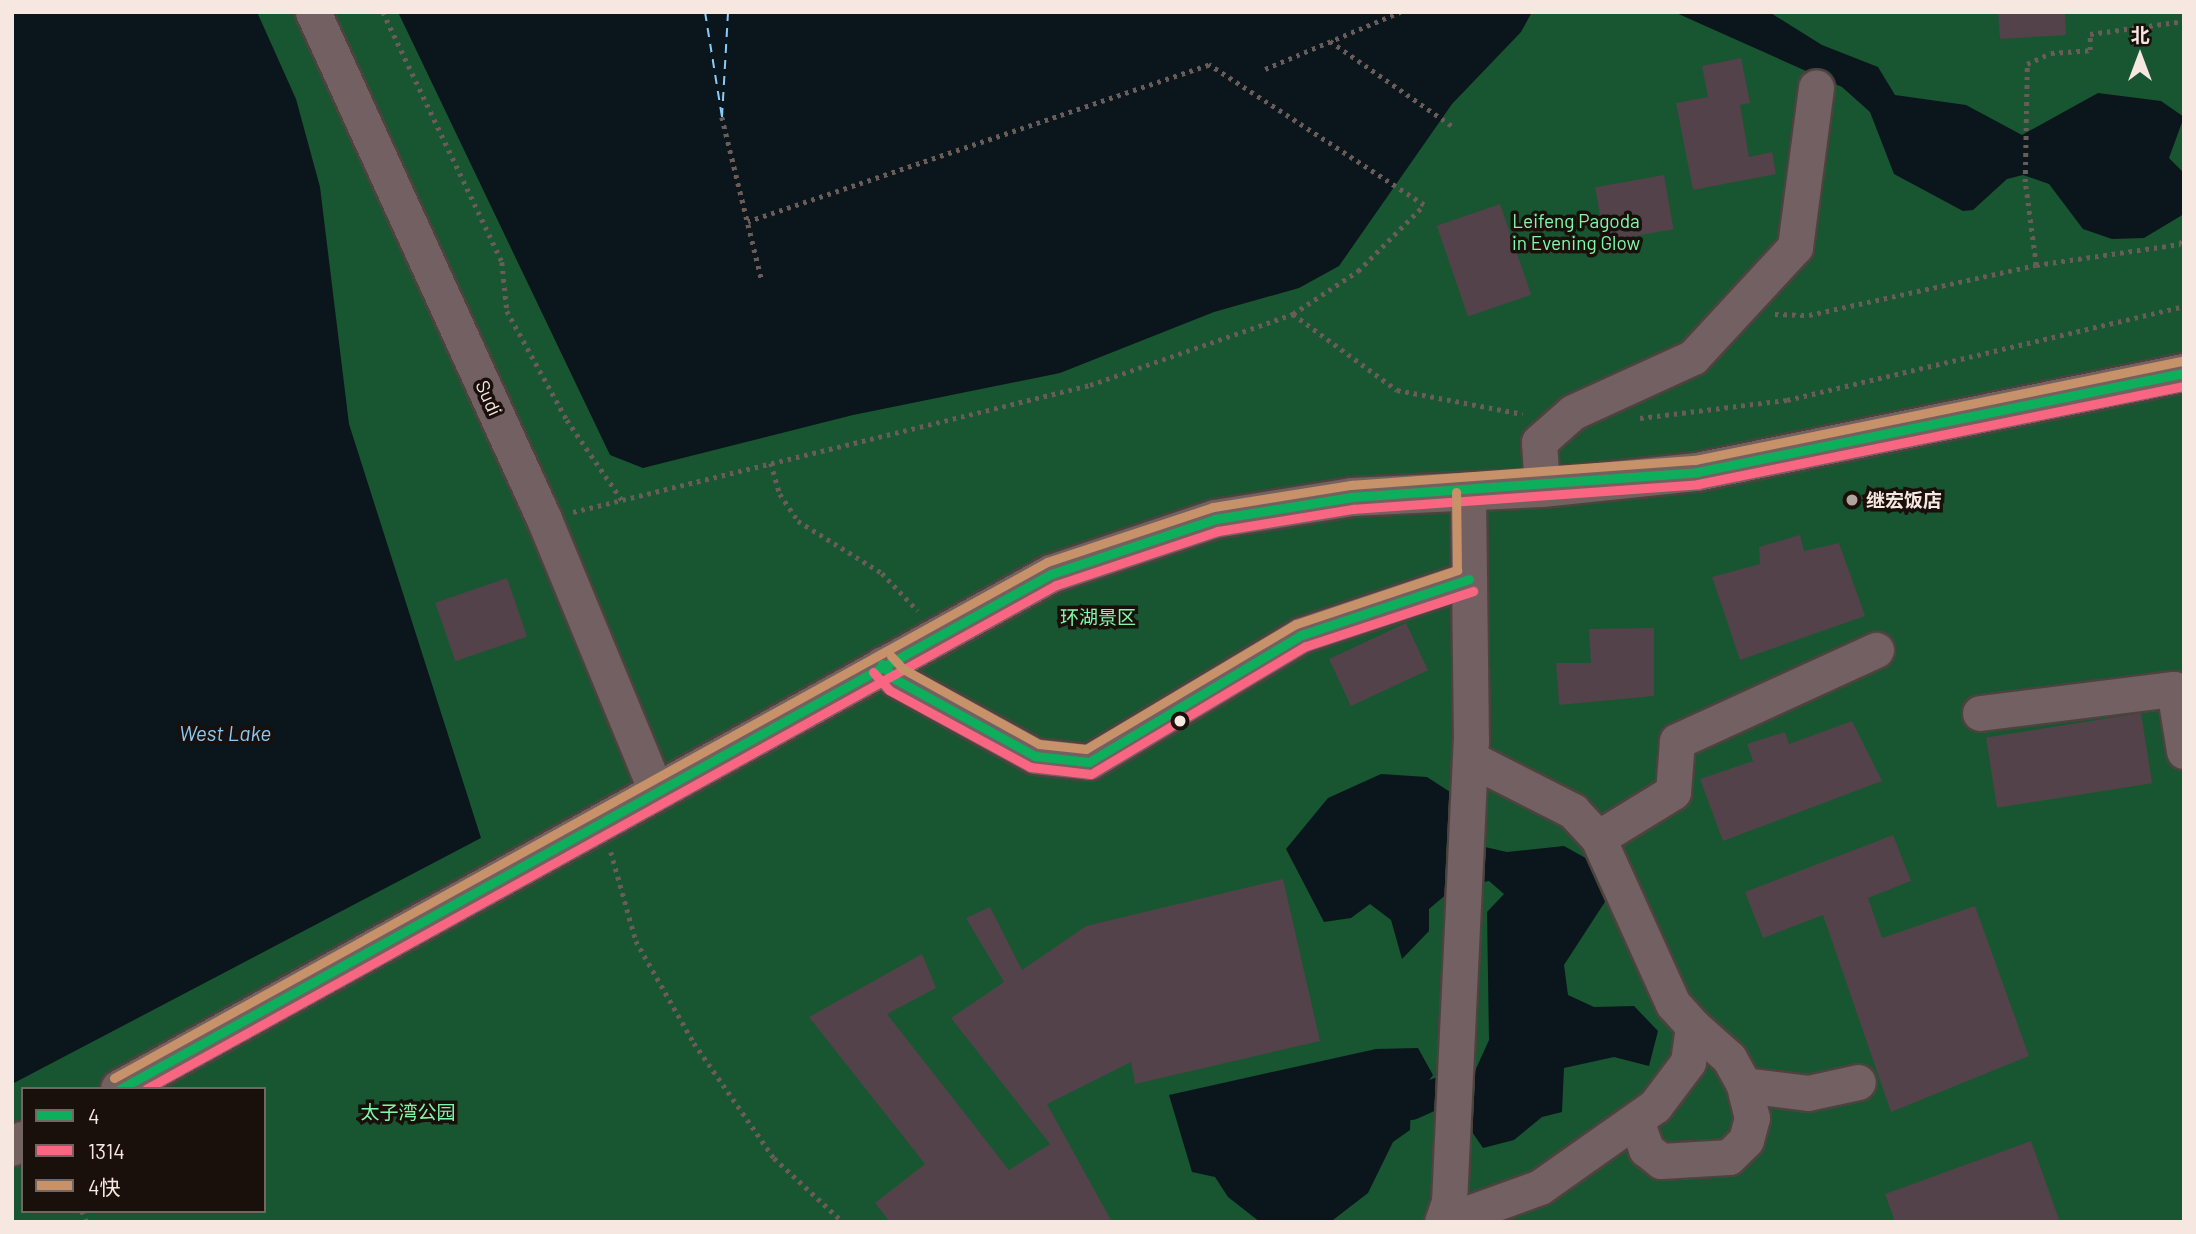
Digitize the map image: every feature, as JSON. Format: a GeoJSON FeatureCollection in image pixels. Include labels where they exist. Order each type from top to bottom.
{"type":"FeatureCollection","features":[{"type":"Feature","properties":{"kind":"main road"},"geometry":{"type":"LineString","coordinates":[[124,1087],[602,822],[655,788],[1051,573],[1215,519],[1352,497],[1542,488],[1697,472],[2184,373]]}},
{"type":"Feature","properties":{"kind":"street","name":"Sudi"},"geometry":{"type":"LineString","coordinates":[[313,12],[544,519],[655,788]]}},
{"type":"Feature","properties":{"kind":"street"},"geometry":{"type":"LineString","coordinates":[[1542,488],[1539,442],[1573,412],[1693,357],[1738,313],[1795,247],[1816,88]]}},
{"type":"Feature","properties":{"kind":"street"},"geometry":{"type":"LineString","coordinates":[[1443,1222],[1449,1202],[1471,759],[1468,492]]}},
{"type":"Feature","properties":{"kind":"street"},"geometry":{"type":"LineString","coordinates":[[881,664],[895,679],[1035,756],[1089,762],[1301,635],[1469,579]]}},
{"type":"Feature","properties":{"kind":"street"},"geometry":{"type":"LineString","coordinates":[[1598,838],[1673,792],[1677,741],[1875,650]]}},
{"type":"Feature","properties":{"kind":"street"},"geometry":{"type":"LineString","coordinates":[[1980,713],[2174,689],[2184,751]]}},
{"type":"Feature","properties":{"kind":"street"},"geometry":{"type":"LineString","coordinates":[[1471,759],[1573,811],[1598,838],[1674,1004],[1693,1026],[1729,1058],[1744,1084],[1752,1118],[1746,1140],[1729,1157],[1661,1161],[1646,1149],[1636,1120]]}},
{"type":"Feature","properties":{"kind":"street"},"geometry":{"type":"LineString","coordinates":[[1443,1222],[1540,1186],[1656,1106],[1688,1062],[1693,1026]]}},
{"type":"Feature","properties":{"kind":"street"},"geometry":{"type":"LineString","coordinates":[[1744,1084],[1808,1093],[1858,1082]]}},
{"type":"Feature","properties":{"kind":"path"},"geometry":{"type":"LineString","coordinates":[[383,12],[502,262],[507,311],[567,420],[622,500]]}},
{"type":"Feature","properties":{"kind":"path"},"geometry":{"type":"LineString","coordinates":[[1265,69],[1400,12]]}},
{"type":"Feature","properties":{"kind":"path"},"geometry":{"type":"LineString","coordinates":[[2036,265],[2025,182],[2027,64],[2051,53],[2090,50],[2090,34],[2184,21]]}},
{"type":"Feature","properties":{"kind":"path"},"geometry":{"type":"LineString","coordinates":[[1330,41],[1455,128]]}},
{"type":"Feature","properties":{"kind":"path"},"geometry":{"type":"LineString","coordinates":[[544,519],[1090,385],[1293,314],[1358,271],[1424,205],[1209,65],[748,222]]}},
{"type":"Feature","properties":{"kind":"path"},"geometry":{"type":"LineString","coordinates":[[722,117],[762,281]]}},
{"type":"Feature","properties":{"kind":"path"},"geometry":{"type":"LineString","coordinates":[[1738,313],[1809,316],[2036,265],[2180,244],[2184,239]]}},
{"type":"Feature","properties":{"kind":"path"},"geometry":{"type":"LineString","coordinates":[[1627,417],[1787,400],[2184,306]]}},
{"type":"Feature","properties":{"kind":"path"},"geometry":{"type":"LineString","coordinates":[[1293,314],[1397,390],[1509,415],[1573,412]]}},
{"type":"Feature","properties":{"kind":"path"},"geometry":{"type":"LineString","coordinates":[[771,463],[779,494],[798,521],[881,573],[939,633]]}},
{"type":"Feature","properties":{"kind":"path"},"geometry":{"type":"LineString","coordinates":[[602,822],[636,941],[694,1043],[774,1158],[843,1222]]}},
{"type":"Feature","properties":{"kind":"green space","name":"环湖景区"},"geometry":{"type":"Polygon","coordinates":[[[12,12],[2184,12],[2184,1222],[12,1222],[12,12]]]}},
{"type":"Feature","properties":{"kind":"water","name":"West Lake"},"geometry":{"type":"Polygon","coordinates":[[[12,12],[257,12],[296,99],[320,187],[349,424],[481,838],[12,1084],[12,12]]]}},
{"type":"Feature","properties":{"kind":"water"},"geometry":{"type":"Polygon","coordinates":[[[398,12],[1532,12],[1521,32],[1452,104],[1339,266],[1299,288],[1214,312],[1060,373],[853,415],[643,468],[610,455],[398,12]]]}},
{"type":"Feature","properties":{"kind":"water"},"geometry":{"type":"Polygon","coordinates":[[[1674,12],[1769,12],[1822,45],[1878,67],[1895,95],[1966,105],[2022,135],[2098,93],[2161,101],[2184,117],[2169,158],[2184,173],[2184,214],[2144,238],[2112,239],[2083,229],[2049,184],[2023,175],[2007,179],[1973,210],[1963,211],[1894,174],[1870,112],[1842,87],[1674,12]]]}},
{"type":"Feature","properties":{"kind":"water"},"geometry":{"type":"Polygon","coordinates":[[[1381,774],[1427,777],[1464,801],[1463,842],[1507,852],[1564,846],[1600,866],[1612,891],[1564,965],[1568,995],[1594,1007],[1634,1006],[1658,1031],[1649,1066],[1614,1057],[1564,1068],[1562,1112],[1542,1117],[1514,1140],[1483,1148],[1470,1129],[1465,1093],[1489,1040],[1487,912],[1504,894],[1489,881],[1455,887],[1429,909],[1429,931],[1402,959],[1391,920],[1370,904],[1351,918],[1324,922],[1286,849],[1328,798],[1381,774]]]}},
{"type":"Feature","properties":{"kind":"water"},"geometry":{"type":"Polygon","coordinates":[[[1418,1048],[1433,1075],[1411,1105],[1410,1130],[1393,1142],[1368,1193],[1333,1220],[1260,1222],[1228,1197],[1215,1177],[1192,1172],[1169,1095],[1376,1049],[1418,1048]]]}},
{"type":"Feature","properties":{"kind":"building"},"geometry":{"type":"Polygon","coordinates":[[[1998,12],[2065,12],[2066,35],[2000,39],[1998,12]]]}},
{"type":"Feature","properties":{"kind":"building"},"geometry":{"type":"Polygon","coordinates":[[[1741,58],[1750,103],[1740,105],[1749,157],[1772,152],[1776,174],[1693,190],[1676,103],[1708,97],[1702,66],[1741,58]]]}},
{"type":"Feature","properties":{"kind":"building"},"geometry":{"type":"Polygon","coordinates":[[[1664,175],[1674,229],[1605,241],[1595,187],[1664,175]]]}},
{"type":"Feature","properties":{"kind":"building"},"geometry":{"type":"Polygon","coordinates":[[[1500,204],[1531,295],[1468,317],[1437,226],[1500,204]]]}},
{"type":"Feature","properties":{"kind":"building"},"geometry":{"type":"Polygon","coordinates":[[[1800,535],[1804,551],[1839,543],[1865,616],[1740,660],[1712,577],[1760,564],[1759,547],[1800,535]]]}},
{"type":"Feature","properties":{"kind":"building"},"geometry":{"type":"Polygon","coordinates":[[[507,578],[527,637],[455,661],[435,603],[507,578]]]}},
{"type":"Feature","properties":{"kind":"building"},"geometry":{"type":"Polygon","coordinates":[[[1406,623],[1428,670],[1351,706],[1329,659],[1406,623]]]}},
{"type":"Feature","properties":{"kind":"building"},"geometry":{"type":"Polygon","coordinates":[[[1654,628],[1654,696],[1559,705],[1556,663],[1591,663],[1589,629],[1654,628]]]}},
{"type":"Feature","properties":{"kind":"building"},"geometry":{"type":"Polygon","coordinates":[[[2141,713],[2152,783],[1997,808],[1986,738],[2141,713]]]}},
{"type":"Feature","properties":{"kind":"building"},"geometry":{"type":"Polygon","coordinates":[[[1852,721],[1882,781],[1723,841],[1700,779],[1753,761],[1747,744],[1785,732],[1789,744],[1852,721]]]}},
{"type":"Feature","properties":{"kind":"building"},"geometry":{"type":"Polygon","coordinates":[[[1893,835],[1911,881],[1868,898],[1882,938],[1975,906],[2029,1056],[1891,1112],[1823,915],[1763,938],[1745,892],[1893,835]]]}},
{"type":"Feature","properties":{"kind":"building"},"geometry":{"type":"Polygon","coordinates":[[[1283,879],[1320,1041],[1135,1084],[1131,1062],[1047,1104],[1112,1222],[890,1222],[875,1203],[925,1164],[809,1017],[922,954],[936,988],[887,1014],[1009,1170],[1050,1144],[951,1018],[1004,982],[966,918],[990,907],[1022,970],[1086,926],[1283,879]]]}},
{"type":"Feature","properties":{"kind":"building"},"geometry":{"type":"Polygon","coordinates":[[[2031,1141],[2060,1222],[1895,1222],[1885,1194],[2031,1141]]]}},
{"type":"Feature","properties":{"kind":"waterway"},"geometry":{"type":"LineString","coordinates":[[1411,1105],[1438,1093],[1465,1093]]}},
{"type":"Feature","properties":{"kind":"ferry route"},"geometry":{"type":"LineString","coordinates":[[705,12],[722,117],[728,12]]}},
{"type":"Feature","properties":{"kind":"transit line","name":"4快"},"geometry":{"type":"LineString","coordinates":[[114,1078],[1047,562],[1213,507],[1351,485],[1695,460],[2182,361]]}},
{"type":"Feature","properties":{"kind":"transit line","name":"4"},"geometry":{"type":"LineString","coordinates":[[124,1087],[1051,574],[1215,519],[1352,497],[1697,472],[2184,373]]}},
{"type":"Feature","properties":{"kind":"transit line","name":"1314"},"geometry":{"type":"LineString","coordinates":[[150,1087],[1056,585],[1218,531],[1353,509],[1698,484],[2184,386]]}},
{"type":"Feature","properties":{"kind":"transit line","name":"4快"},"geometry":{"type":"LineString","coordinates":[[891,656],[903,669],[1039,744],[1086,749],[1296,624],[1457,570],[1456,492]]}},
{"type":"Feature","properties":{"kind":"transit line","name":"4"},"geometry":{"type":"LineString","coordinates":[[882,664],[895,679],[1035,756],[1089,762],[1301,635],[1469,579]]}},
{"type":"Feature","properties":{"kind":"transit line","name":"1314"},"geometry":{"type":"LineString","coordinates":[[873,672],[889,690],[1030,767],[1091,774],[1306,646],[1473,591]]}},
{"type":"Feature","properties":{"kind":"place","name":"继宏饭店"},"geometry":{"type":"Point","coordinates":[1852,500]}},
{"type":"Feature","properties":{"kind":"park label","name":"Leifeng Pagoda in Evening Glow"},"geometry":{"type":"Point","coordinates":[1576,232]}},
{"type":"Feature","properties":{"kind":"park label","name":"太子湾公园"},"geometry":{"type":"Point","coordinates":[408,1112]}}]}
